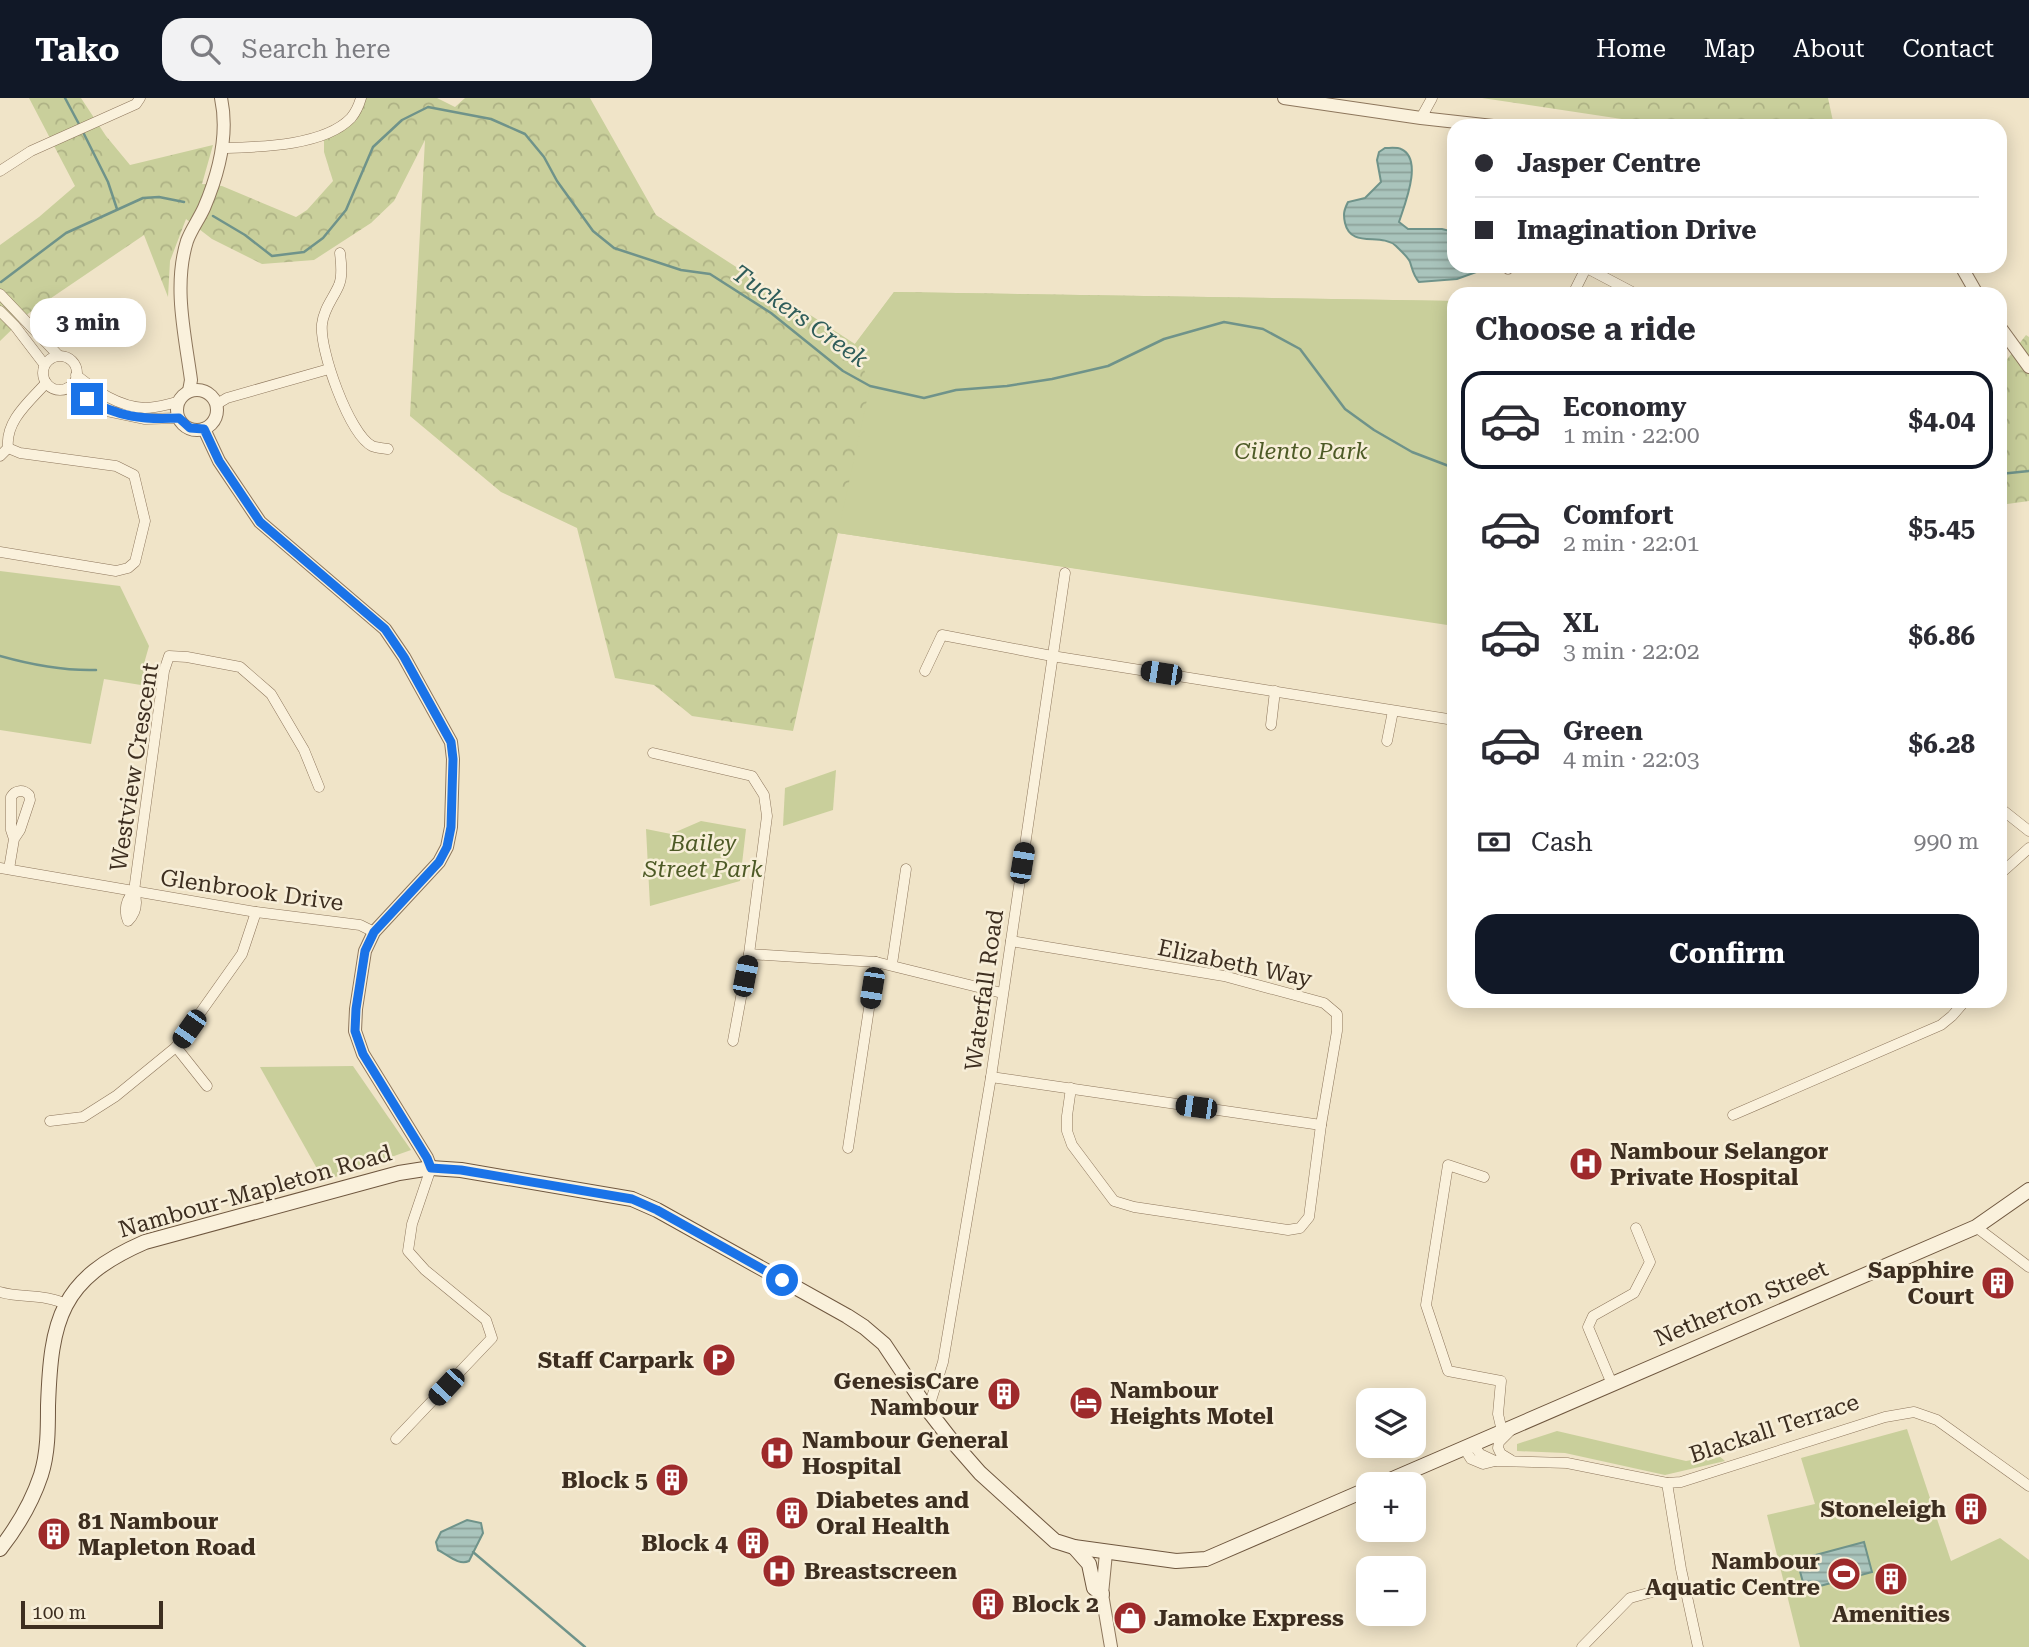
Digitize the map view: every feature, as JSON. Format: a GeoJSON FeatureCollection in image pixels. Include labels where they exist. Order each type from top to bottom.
{"type":"FeatureCollection","features":[{"type":"Feature","properties":{"kind":"main road","name":"Nambour-Mapleton Road"},"geometry":{"type":"LineString","coordinates":[[0,1549],[27,1510],[41,1476],[48,1429],[50,1357],[55,1331],[65,1304],[85,1277],[113,1255],[145,1242],[399,1173],[431,1168],[461,1170],[614,1195],[657,1210],[864,1327],[884,1344],[952,1441],[999,1490],[1055,1541],[1105,1553]]}},
{"type":"Feature","properties":{"kind":"main road","name":"Netherton Street"},"geometry":{"type":"LineString","coordinates":[[1469,1446],[1976,1227],[2029,1190]]}},
{"type":"Feature","properties":{"kind":"main road"},"geometry":{"type":"LineString","coordinates":[[1409,1472],[1469,1446]]}},
{"type":"Feature","properties":{"kind":"main road"},"geometry":{"type":"LineString","coordinates":[[1105,1553],[1176,1561],[1206,1559],[1356,1494]]}},
{"type":"Feature","properties":{"kind":"main road"},"geometry":{"type":"LineString","coordinates":[[1074,1547],[1089,1564],[1094,1588],[1102,1594]]}},
{"type":"Feature","properties":{"kind":"street"},"geometry":{"type":"LineString","coordinates":[[0,171],[30,151],[136,104],[140,98]]}},
{"type":"Feature","properties":{"kind":"street"},"geometry":{"type":"LineString","coordinates":[[189,391],[191,380],[180,278],[187,241],[204,207],[224,148],[221,98]]}},
{"type":"Feature","properties":{"kind":"street"},"geometry":{"type":"LineString","coordinates":[[224,148],[270,147],[318,136],[351,118],[361,98]]}},
{"type":"Feature","properties":{"kind":"street"},"geometry":{"type":"LineString","coordinates":[[1284,98],[1447,121]]}},
{"type":"Feature","properties":{"kind":"street"},"geometry":{"type":"LineString","coordinates":[[1421,118],[1432,98]]}},
{"type":"Feature","properties":{"kind":"street"},"geometry":{"type":"LineString","coordinates":[[340,253],[340,284],[323,315],[321,328],[329,369],[360,434],[372,446],[388,449]]}},
{"type":"Feature","properties":{"kind":"street"},"geometry":{"type":"LineString","coordinates":[[1596,273],[1623,287]]}},
{"type":"Feature","properties":{"kind":"street"},"geometry":{"type":"LineString","coordinates":[[0,294],[58,355],[72,361],[76,375],[99,393],[120,402],[146,408],[178,402],[189,391],[196,389],[209,393],[217,404],[217,416],[204,429],[190,428],[179,418],[145,419],[107,411],[67,388]]}},
{"type":"Feature","properties":{"kind":"street"},"geometry":{"type":"LineString","coordinates":[[0,311],[44,364]]}},
{"type":"Feature","properties":{"kind":"street"},"geometry":{"type":"LineString","coordinates":[[2007,337],[2029,367]]}},
{"type":"Feature","properties":{"kind":"street"},"geometry":{"type":"LineString","coordinates":[[58,355],[44,364],[42,371],[46,383],[55,389],[67,388],[72,385],[76,375]]}},
{"type":"Feature","properties":{"kind":"street"},"geometry":{"type":"LineString","coordinates":[[217,404],[227,398],[329,369]]}},
{"type":"Feature","properties":{"kind":"street"},"geometry":{"type":"LineString","coordinates":[[0,552],[116,571],[128,568],[135,562],[145,521],[134,475],[116,466],[4,452],[13,421],[46,383]]}},
{"type":"Feature","properties":{"kind":"street"},"geometry":{"type":"LineString","coordinates":[[178,402],[179,418]]}},
{"type":"Feature","properties":{"kind":"street"},"geometry":{"type":"LineString","coordinates":[[204,429],[219,461],[260,522],[385,629],[404,657],[451,742],[451,827],[447,847],[439,862],[374,932],[365,951],[357,996],[355,1031],[370,1066],[431,1168],[412,1224],[408,1251],[425,1270],[486,1320],[492,1338],[397,1439]]}},
{"type":"Feature","properties":{"kind":"street","name":"Waterfall Road"},"geometry":{"type":"LineString","coordinates":[[928,1410],[943,1362],[991,1077],[1065,573]]}},
{"type":"Feature","properties":{"kind":"street"},"geometry":{"type":"LineString","coordinates":[[925,671],[942,635],[1052,656],[1447,719]]}},
{"type":"Feature","properties":{"kind":"street","name":"Westview Crescent"},"geometry":{"type":"LineString","coordinates":[[134,891],[164,671],[169,656],[240,667],[271,694],[304,750],[319,787]]}},
{"type":"Feature","properties":{"kind":"street"},"geometry":{"type":"LineString","coordinates":[[1270,725],[1275,691]]}},
{"type":"Feature","properties":{"kind":"street"},"geometry":{"type":"LineString","coordinates":[[1387,741],[1393,711]]}},
{"type":"Feature","properties":{"kind":"street"},"geometry":{"type":"LineString","coordinates":[[653,753],[752,776],[764,795],[766,816],[749,954],[733,1041]]}},
{"type":"Feature","properties":{"kind":"street"},"geometry":{"type":"LineString","coordinates":[[2007,814],[2029,831]]}},
{"type":"Feature","properties":{"kind":"street"},"geometry":{"type":"LineString","coordinates":[[5,869],[14,839]]}},
{"type":"Feature","properties":{"kind":"street"},"geometry":{"type":"LineString","coordinates":[[2007,868],[2029,848]]}},
{"type":"Feature","properties":{"kind":"street","name":"Glenbrook Drive"},"geometry":{"type":"LineString","coordinates":[[5,869],[256,912],[360,925],[374,932]]}},
{"type":"Feature","properties":{"kind":"street"},"geometry":{"type":"LineString","coordinates":[[892,964],[906,869]]}},
{"type":"Feature","properties":{"kind":"street"},"geometry":{"type":"LineString","coordinates":[[50,1121],[83,1117],[116,1096],[176,1047],[242,954],[256,912]]}},
{"type":"Feature","properties":{"kind":"street","name":"Elizabeth Way"},"geometry":{"type":"LineString","coordinates":[[1011,941],[1224,976],[1324,1003],[1337,1014],[1337,1031],[1309,1217],[1300,1228],[1288,1230],[1134,1207],[1114,1201],[1072,1145],[1067,1115],[1071,1088]]}},
{"type":"Feature","properties":{"kind":"street"},"geometry":{"type":"LineString","coordinates":[[749,954],[876,961],[1002,993]]}},
{"type":"Feature","properties":{"kind":"street"},"geometry":{"type":"LineString","coordinates":[[848,1148],[876,961]]}},
{"type":"Feature","properties":{"kind":"street"},"geometry":{"type":"LineString","coordinates":[[1733,1115],[1941,1025],[1959,1008]]}},
{"type":"Feature","properties":{"kind":"street"},"geometry":{"type":"LineString","coordinates":[[176,1047],[207,1086]]}},
{"type":"Feature","properties":{"kind":"street"},"geometry":{"type":"LineString","coordinates":[[991,1077],[1321,1125]]}},
{"type":"Feature","properties":{"kind":"street"},"geometry":{"type":"LineString","coordinates":[[1484,1177],[1448,1165],[1426,1305],[1448,1371],[1501,1381],[1498,1414],[1509,1428],[1498,1446],[1501,1454],[1512,1461]]}},
{"type":"Feature","properties":{"kind":"street"},"geometry":{"type":"LineString","coordinates":[[1976,1227],[2029,1267]]}},
{"type":"Feature","properties":{"kind":"street"},"geometry":{"type":"LineString","coordinates":[[1612,1384],[1588,1327],[1593,1316],[1634,1293],[1650,1262],[1636,1228]]}},
{"type":"Feature","properties":{"kind":"street"},"geometry":{"type":"LineString","coordinates":[[0,1292],[57,1300],[65,1304]]}},
{"type":"Feature","properties":{"kind":"street","name":"Blackall Terrace"},"geometry":{"type":"LineString","coordinates":[[1469,1446],[1495,1461],[1575,1464],[1667,1482],[1681,1482],[1885,1417],[1914,1412],[1937,1420],[2029,1486]]}},
{"type":"Feature","properties":{"kind":"street"},"geometry":{"type":"LineString","coordinates":[[1667,1482],[1684,1586],[1698,1647]]}},
{"type":"Feature","properties":{"kind":"street"},"geometry":{"type":"LineString","coordinates":[[1105,1553],[1102,1594],[1111,1647]]}},
{"type":"Feature","properties":{"kind":"street"},"geometry":{"type":"LineString","coordinates":[[1582,1647],[1629,1598],[1684,1586]]}},
{"type":"Feature","properties":{"kind":"green space"},"geometry":{"type":"Polygon","coordinates":[[[29,98],[81,98],[106,136],[130,165],[213,145],[202,184],[222,186],[296,217],[307,210],[333,181],[324,152],[324,139],[356,121],[366,98],[437,98],[455,107],[465,98],[590,98],[656,215],[855,344],[894,292],[1447,301],[1447,624],[838,533],[793,731],[692,716],[654,685],[615,678],[577,528],[501,492],[410,416],[425,140],[394,201],[371,223],[314,260],[262,264],[212,239],[186,219],[170,261],[168,297],[144,235],[29,313],[0,341],[0,245],[39,217],[75,186],[29,98]]]}},
{"type":"Feature","properties":{"kind":"green space"},"geometry":{"type":"Polygon","coordinates":[[[1482,98],[1828,98],[1832,119],[1622,119],[1482,98]]]}},
{"type":"Feature","properties":{"kind":"green space","name":"Cilento Park"},"geometry":{"type":"Polygon","coordinates":[[[894,292],[1447,301],[1447,625],[838,533],[870,386],[855,344],[894,292]]]}},
{"type":"Feature","properties":{"kind":"green space"},"geometry":{"type":"Polygon","coordinates":[[[2026,335],[2029,337],[2029,501],[2007,504],[2007,359],[2026,335]]]}},
{"type":"Feature","properties":{"kind":"green space"},"geometry":{"type":"Polygon","coordinates":[[[0,571],[120,586],[149,646],[145,660],[147,686],[104,679],[91,744],[0,730],[0,571]]]}},
{"type":"Feature","properties":{"kind":"green space"},"geometry":{"type":"Polygon","coordinates":[[[836,770],[833,810],[783,826],[785,788],[836,770]]]}},
{"type":"Feature","properties":{"kind":"green space","name":"Bailey Street Park"},"geometry":{"type":"Polygon","coordinates":[[[701,821],[746,829],[740,881],[650,906],[646,829],[671,834],[701,821]]]}},
{"type":"Feature","properties":{"kind":"green space"},"geometry":{"type":"Polygon","coordinates":[[[353,1066],[411,1150],[324,1181],[260,1067],[353,1066]]]}},
{"type":"Feature","properties":{"kind":"green space"},"geometry":{"type":"Polygon","coordinates":[[[1907,1429],[1951,1561],[2000,1538],[2029,1560],[2029,1647],[1800,1647],[1767,1515],[1815,1504],[1801,1458],[1907,1429]]]}},
{"type":"Feature","properties":{"kind":"green space"},"geometry":{"type":"Polygon","coordinates":[[[1557,1431],[1686,1461],[1718,1455],[1725,1461],[1665,1475],[1565,1453],[1517,1451],[1517,1444],[1557,1431]]]}},
{"type":"Feature","properties":{"kind":"water"},"geometry":{"type":"Polygon","coordinates":[[[1385,148],[1401,149],[1408,154],[1411,162],[1408,195],[1399,222],[1408,229],[1447,230],[1447,273],[1474,273],[1457,279],[1419,282],[1409,260],[1396,246],[1383,240],[1353,236],[1348,231],[1344,212],[1348,202],[1365,198],[1381,182],[1377,160],[1379,152],[1385,148]]]}},
{"type":"Feature","properties":{"kind":"water"},"geometry":{"type":"Polygon","coordinates":[[[467,1520],[481,1523],[483,1533],[469,1561],[461,1562],[438,1550],[436,1542],[441,1532],[467,1520]]]}},
{"type":"Feature","properties":{"kind":"water"},"geometry":{"type":"Polygon","coordinates":[[[1864,1542],[1872,1572],[1805,1590],[1797,1560],[1864,1542]]]}},
{"type":"Feature","properties":{"kind":"waterway"},"geometry":{"type":"LineString","coordinates":[[65,98],[80,126]]}},
{"type":"Feature","properties":{"kind":"waterway","name":"Tuckers Creek"},"geometry":{"type":"LineString","coordinates":[[213,216],[245,235],[272,256],[304,252],[323,238],[346,210],[373,147],[402,120],[428,107],[491,119],[525,134],[544,157],[557,181],[593,231],[614,248],[681,270],[710,274],[771,313],[843,371],[870,386],[924,398],[956,390],[1052,379],[1108,366],[1164,339],[1224,322],[1263,329],[1300,349],[1345,409],[1412,452],[1447,465]]}},
{"type":"Feature","properties":{"kind":"waterway"},"geometry":{"type":"LineString","coordinates":[[83,132],[108,182],[117,209]]}},
{"type":"Feature","properties":{"kind":"waterway","name":"Tuckers Creek"},"geometry":{"type":"LineString","coordinates":[[1,282],[66,233],[143,198],[159,197],[184,202]]}},
{"type":"Feature","properties":{"kind":"waterway","name":"Tuckers Creek"},"geometry":{"type":"LineString","coordinates":[[2007,473],[2029,471]]}},
{"type":"Feature","properties":{"kind":"waterway"},"geometry":{"type":"LineString","coordinates":[[0,656],[48,667],[96,670]]}},
{"type":"Feature","properties":{"kind":"waterway"},"geometry":{"type":"LineString","coordinates":[[473,1552],[585,1647]]}},
{"type":"Feature","properties":{"kind":"place","name":"Nambour Selangor Private Hospital"},"geometry":{"type":"Point","coordinates":[1586,1164]}},
{"type":"Feature","properties":{"kind":"place","name":"Sapphire Court"},"geometry":{"type":"Point","coordinates":[1998,1283]}},
{"type":"Feature","properties":{"kind":"place","name":"Staff Carpark"},"geometry":{"type":"Point","coordinates":[719,1360]}},
{"type":"Feature","properties":{"kind":"place","name":"GenesisCare Nambour"},"geometry":{"type":"Point","coordinates":[1004,1394]}},
{"type":"Feature","properties":{"kind":"place","name":"Nambour Heights Motel"},"geometry":{"type":"Point","coordinates":[1086,1403]}},
{"type":"Feature","properties":{"kind":"place","name":"Nambour General Hospital"},"geometry":{"type":"Point","coordinates":[777,1453]}},
{"type":"Feature","properties":{"kind":"place","name":"Block 5"},"geometry":{"type":"Point","coordinates":[672,1480]}},
{"type":"Feature","properties":{"kind":"place","name":"Stoneleigh"},"geometry":{"type":"Point","coordinates":[1971,1509]}},
{"type":"Feature","properties":{"kind":"place","name":"Diabetes and Oral Health"},"geometry":{"type":"Point","coordinates":[792,1513]}},
{"type":"Feature","properties":{"kind":"place","name":"81 Nambour Mapleton Road"},"geometry":{"type":"Point","coordinates":[54,1534]}},
{"type":"Feature","properties":{"kind":"place","name":"Block 4"},"geometry":{"type":"Point","coordinates":[753,1543]}},
{"type":"Feature","properties":{"kind":"place","name":"Breastscreen"},"geometry":{"type":"Point","coordinates":[779,1571]}},
{"type":"Feature","properties":{"kind":"place","name":"Nambour Aquatic Centre"},"geometry":{"type":"Point","coordinates":[1844,1574]}},
{"type":"Feature","properties":{"kind":"place","name":"Amenities"},"geometry":{"type":"Point","coordinates":[1891,1579]}},
{"type":"Feature","properties":{"kind":"place","name":"Block 2"},"geometry":{"type":"Point","coordinates":[988,1604]}},
{"type":"Feature","properties":{"kind":"place","name":"Jamoke Express"},"geometry":{"type":"Point","coordinates":[1130,1618]}},
{"type":"Feature","properties":{"kind":"route"},"geometry":{"type":"LineString","coordinates":[[87,399],[107,411],[145,419],[179,418],[181,423],[194,430],[204,429],[212,450],[260,522],[374,618],[396,642],[448,733],[453,759],[451,827],[447,847],[439,862],[374,932],[368,943],[362,963],[355,1031],[370,1066],[431,1168],[461,1170],[632,1199],[657,1210],[782,1280]]}}]}
